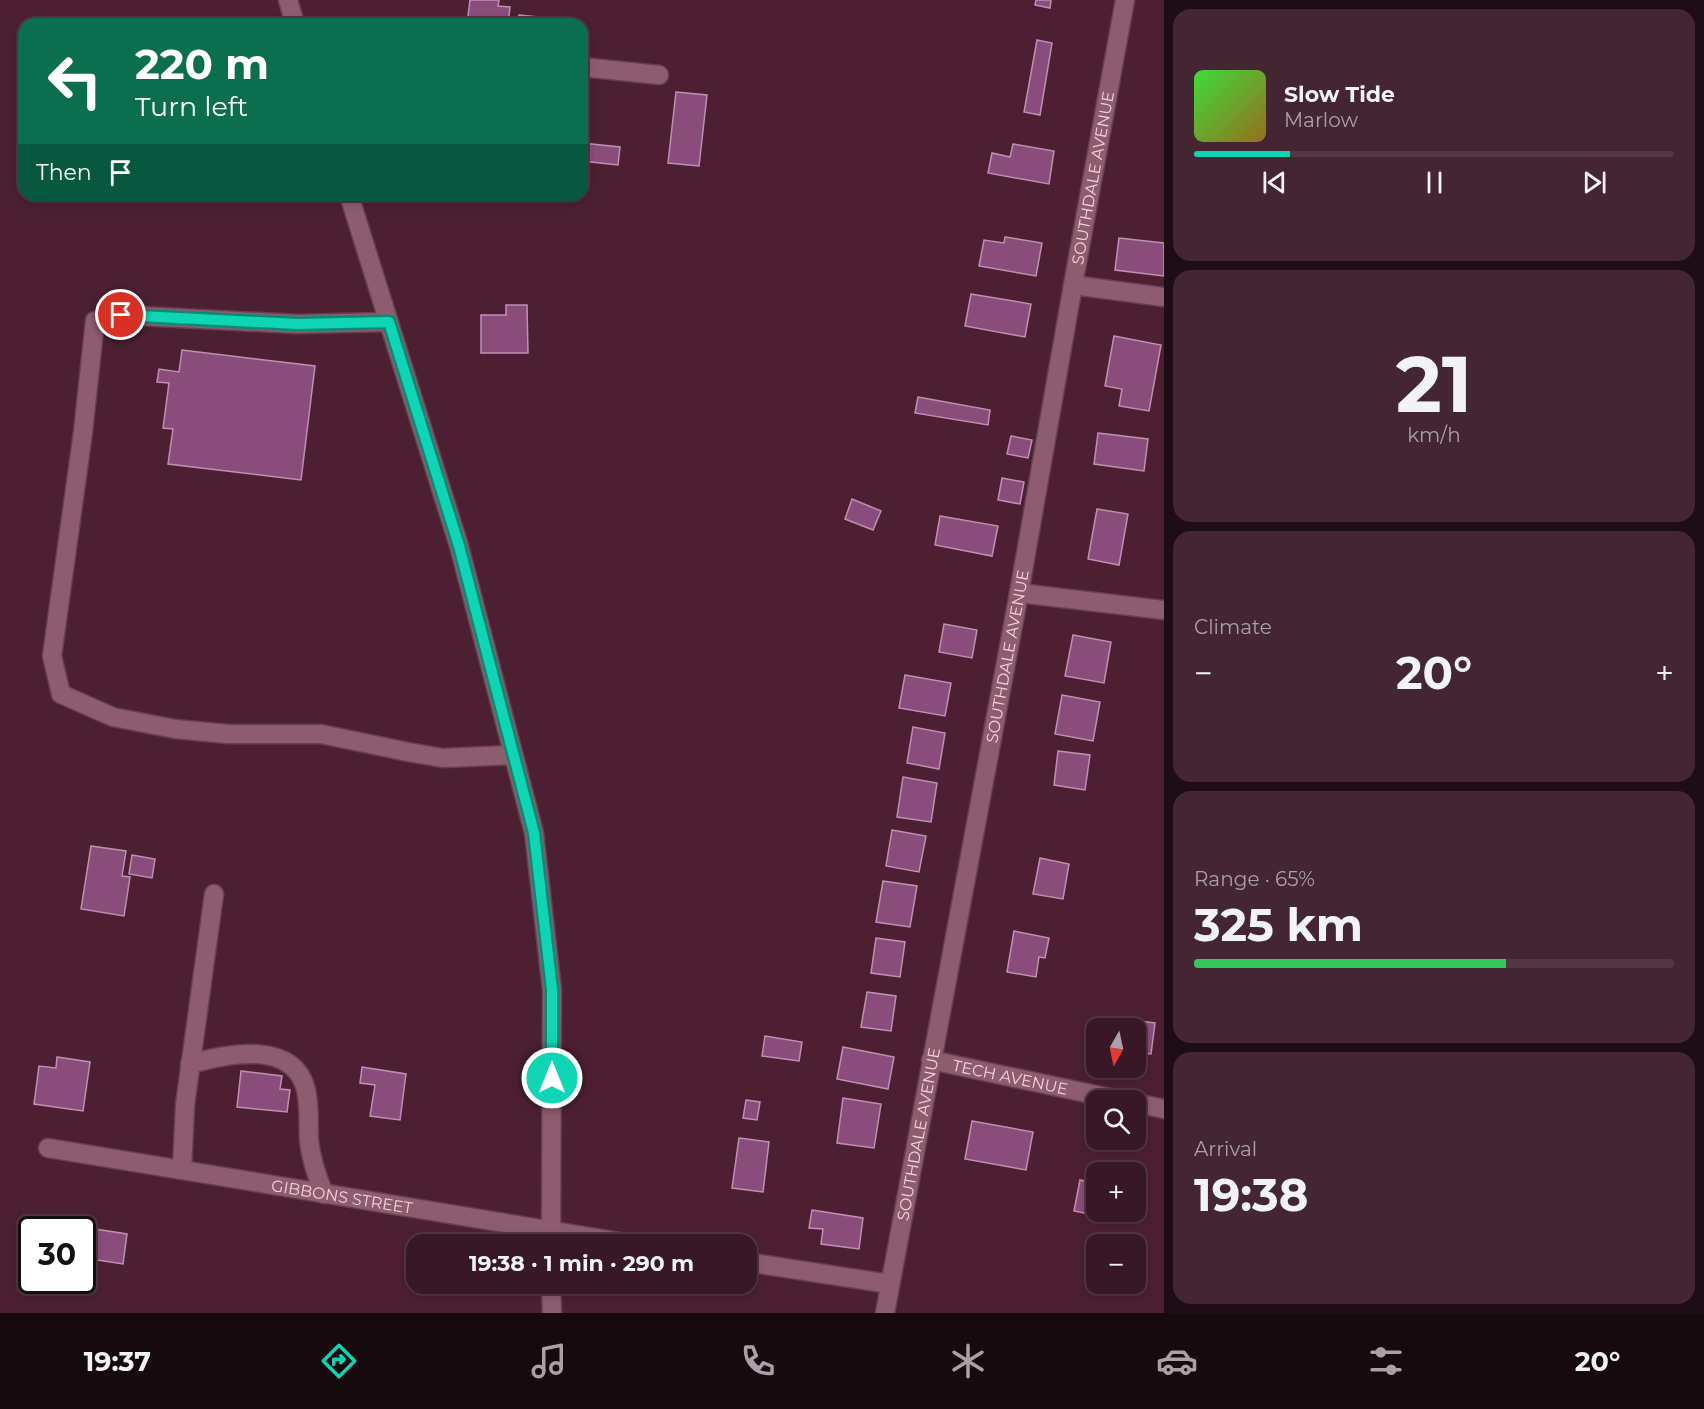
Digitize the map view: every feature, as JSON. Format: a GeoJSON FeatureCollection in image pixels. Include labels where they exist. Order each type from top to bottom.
{"type":"FeatureCollection","features":[{"type":"Feature","properties":{"kind":"street"},"geometry":{"type":"LineString","coordinates":[[288,0],[293,18]]}},
{"type":"Feature","properties":{"kind":"street","name":"SOUTHDALE AVENUE"},"geometry":{"type":"LineString","coordinates":[[885,1313],[1019,592],[1125,0]]}},
{"type":"Feature","properties":{"kind":"street"},"geometry":{"type":"LineString","coordinates":[[588,68],[659,75]]}},
{"type":"Feature","properties":{"kind":"street"},"geometry":{"type":"LineString","coordinates":[[351,201],[459,546],[534,833],[552,990],[551,1234]]}},
{"type":"Feature","properties":{"kind":"street"},"geometry":{"type":"LineString","coordinates":[[1073,285],[1164,297]]}},
{"type":"Feature","properties":{"kind":"street"},"geometry":{"type":"LineString","coordinates":[[389,322],[297,324],[121,315],[94,321],[83,432],[52,656],[61,694],[113,717],[175,729],[228,734],[321,734],[443,758],[513,755]]}},
{"type":"Feature","properties":{"kind":"street"},"geometry":{"type":"LineString","coordinates":[[1019,592],[1164,610]]}},
{"type":"Feature","properties":{"kind":"street"},"geometry":{"type":"LineString","coordinates":[[182,1170],[185,1105],[214,894]]}},
{"type":"Feature","properties":{"kind":"street"},"geometry":{"type":"LineString","coordinates":[[190,1064],[217,1056],[242,1054],[268,1056],[289,1063],[300,1076],[305,1087],[309,1143],[315,1173],[324,1194]]}},
{"type":"Feature","properties":{"kind":"street","name":"TECH AVENUE"},"geometry":{"type":"LineString","coordinates":[[931,1060],[1086,1093]]}},
{"type":"Feature","properties":{"kind":"street"},"geometry":{"type":"LineString","coordinates":[[1146,1105],[1164,1109]]}},
{"type":"Feature","properties":{"kind":"street","name":"GIBBONS STREET"},"geometry":{"type":"LineString","coordinates":[[48,1148],[324,1194],[530,1234]]}},
{"type":"Feature","properties":{"kind":"street"},"geometry":{"type":"LineString","coordinates":[[757,1264],[890,1284]]}},
{"type":"Feature","properties":{"kind":"street"},"geometry":{"type":"LineString","coordinates":[[551,1294],[552,1313]]}},
{"type":"Feature","properties":{"kind":"building"},"geometry":{"type":"Polygon","coordinates":[[[470,0],[499,0],[498,6],[510,7],[509,18],[468,18],[470,0]]]}},
{"type":"Feature","properties":{"kind":"building"},"geometry":{"type":"Polygon","coordinates":[[[1036,0],[1051,0],[1050,8],[1035,5],[1036,0]]]}},
{"type":"Feature","properties":{"kind":"building"},"geometry":{"type":"Polygon","coordinates":[[[519,15],[538,17],[538,18],[519,18],[519,15]]]}},
{"type":"Feature","properties":{"kind":"building"},"geometry":{"type":"Polygon","coordinates":[[[1037,40],[1052,43],[1040,115],[1024,112],[1037,40]]]}},
{"type":"Feature","properties":{"kind":"building"},"geometry":{"type":"Polygon","coordinates":[[[676,92],[707,95],[699,166],[668,163],[676,92]]]}},
{"type":"Feature","properties":{"kind":"building"},"geometry":{"type":"Polygon","coordinates":[[[588,144],[620,147],[618,165],[588,162],[588,144]]]}},
{"type":"Feature","properties":{"kind":"building"},"geometry":{"type":"Polygon","coordinates":[[[1013,144],[1054,151],[1049,184],[988,173],[992,153],[1010,157],[1013,144]]]}},
{"type":"Feature","properties":{"kind":"building"},"geometry":{"type":"Polygon","coordinates":[[[1005,237],[1042,243],[1036,276],[979,266],[984,240],[1004,243],[1005,237]]]}},
{"type":"Feature","properties":{"kind":"building"},"geometry":{"type":"Polygon","coordinates":[[[1119,238],[1164,243],[1164,276],[1115,270],[1119,238]]]}},
{"type":"Feature","properties":{"kind":"building"},"geometry":{"type":"Polygon","coordinates":[[[971,294],[1031,304],[1025,337],[965,326],[971,294]]]}},
{"type":"Feature","properties":{"kind":"building"},"geometry":{"type":"Polygon","coordinates":[[[506,305],[527,305],[528,353],[481,353],[481,315],[506,315],[506,305]]]}},
{"type":"Feature","properties":{"kind":"building"},"geometry":{"type":"Polygon","coordinates":[[[1114,336],[1161,345],[1149,411],[1119,406],[1122,389],[1105,386],[1114,336]]]}},
{"type":"Feature","properties":{"kind":"building"},"geometry":{"type":"Polygon","coordinates":[[[182,350],[315,366],[301,480],[168,464],[173,429],[163,428],[169,383],[157,382],[159,369],[179,372],[182,350]]]}},
{"type":"Feature","properties":{"kind":"building"},"geometry":{"type":"Polygon","coordinates":[[[918,397],[990,410],[988,425],[915,413],[918,397]]]}},
{"type":"Feature","properties":{"kind":"building"},"geometry":{"type":"Polygon","coordinates":[[[1098,433],[1148,439],[1144,471],[1094,464],[1098,433]]]}},
{"type":"Feature","properties":{"kind":"building"},"geometry":{"type":"Polygon","coordinates":[[[1011,436],[1032,440],[1028,458],[1007,454],[1011,436]]]}},
{"type":"Feature","properties":{"kind":"building"},"geometry":{"type":"Polygon","coordinates":[[[1002,478],[1024,482],[1020,504],[998,500],[1002,478]]]}},
{"type":"Feature","properties":{"kind":"building"},"geometry":{"type":"Polygon","coordinates":[[[852,499],[881,511],[873,530],[845,519],[852,499]]]}},
{"type":"Feature","properties":{"kind":"building"},"geometry":{"type":"Polygon","coordinates":[[[1097,509],[1128,514],[1119,565],[1088,559],[1097,509]]]}},
{"type":"Feature","properties":{"kind":"building"},"geometry":{"type":"Polygon","coordinates":[[[940,516],[998,526],[992,556],[935,545],[940,516]]]}},
{"type":"Feature","properties":{"kind":"building"},"geometry":{"type":"Polygon","coordinates":[[[944,624],[977,630],[972,658],[939,652],[944,624]]]}},
{"type":"Feature","properties":{"kind":"building"},"geometry":{"type":"Polygon","coordinates":[[[1073,635],[1111,642],[1104,683],[1065,676],[1073,635]]]}},
{"type":"Feature","properties":{"kind":"building"},"geometry":{"type":"Polygon","coordinates":[[[905,675],[951,683],[945,716],[899,708],[905,675]]]}},
{"type":"Feature","properties":{"kind":"building"},"geometry":{"type":"Polygon","coordinates":[[[1062,695],[1100,702],[1093,741],[1055,734],[1062,695]]]}},
{"type":"Feature","properties":{"kind":"building"},"geometry":{"type":"Polygon","coordinates":[[[913,727],[945,733],[939,769],[907,763],[913,727]]]}},
{"type":"Feature","properties":{"kind":"building"},"geometry":{"type":"Polygon","coordinates":[[[1058,751],[1090,755],[1085,790],[1054,785],[1058,751]]]}},
{"type":"Feature","properties":{"kind":"building"},"geometry":{"type":"Polygon","coordinates":[[[903,777],[937,783],[931,822],[897,817],[903,777]]]}},
{"type":"Feature","properties":{"kind":"building"},"geometry":{"type":"Polygon","coordinates":[[[892,830],[926,836],[919,872],[886,866],[892,830]]]}},
{"type":"Feature","properties":{"kind":"building"},"geometry":{"type":"Polygon","coordinates":[[[91,846],[126,851],[122,876],[130,877],[124,916],[81,909],[91,846]]]}},
{"type":"Feature","properties":{"kind":"building"},"geometry":{"type":"Polygon","coordinates":[[[132,855],[155,859],[152,878],[129,874],[132,855]]]}},
{"type":"Feature","properties":{"kind":"building"},"geometry":{"type":"Polygon","coordinates":[[[1040,858],[1069,864],[1063,899],[1033,894],[1040,858]]]}},
{"type":"Feature","properties":{"kind":"building"},"geometry":{"type":"Polygon","coordinates":[[[883,881],[917,886],[910,927],[876,922],[883,881]]]}},
{"type":"Feature","properties":{"kind":"building"},"geometry":{"type":"Polygon","coordinates":[[[1014,931],[1049,938],[1045,958],[1039,957],[1036,977],[1007,972],[1014,931]]]}},
{"type":"Feature","properties":{"kind":"building"},"geometry":{"type":"Polygon","coordinates":[[[876,938],[905,942],[900,977],[871,973],[876,938]]]}},
{"type":"Feature","properties":{"kind":"building"},"geometry":{"type":"Polygon","coordinates":[[[867,992],[896,996],[891,1031],[861,1027],[867,992]]]}},
{"type":"Feature","properties":{"kind":"building"},"geometry":{"type":"Polygon","coordinates":[[[1146,1022],[1155,1023],[1151,1054],[1146,1053],[1146,1022]]]}},
{"type":"Feature","properties":{"kind":"building"},"geometry":{"type":"Polygon","coordinates":[[[765,1036],[802,1042],[799,1061],[762,1056],[765,1036]]]}},
{"type":"Feature","properties":{"kind":"building"},"geometry":{"type":"Polygon","coordinates":[[[843,1047],[894,1057],[888,1089],[837,1079],[843,1047]]]}},
{"type":"Feature","properties":{"kind":"building"},"geometry":{"type":"Polygon","coordinates":[[[57,1057],[90,1062],[83,1111],[34,1104],[39,1066],[56,1068],[57,1057]]]}},
{"type":"Feature","properties":{"kind":"building"},"geometry":{"type":"Polygon","coordinates":[[[362,1067],[406,1074],[400,1120],[370,1116],[375,1085],[360,1083],[362,1067]]]}},
{"type":"Feature","properties":{"kind":"building"},"geometry":{"type":"Polygon","coordinates":[[[241,1071],[282,1076],[280,1089],[290,1090],[287,1112],[237,1107],[241,1071]]]}},
{"type":"Feature","properties":{"kind":"building"},"geometry":{"type":"Polygon","coordinates":[[[843,1098],[881,1104],[874,1148],[837,1143],[843,1098]]]}},
{"type":"Feature","properties":{"kind":"building"},"geometry":{"type":"Polygon","coordinates":[[[746,1100],[760,1102],[757,1120],[743,1118],[746,1100]]]}},
{"type":"Feature","properties":{"kind":"building"},"geometry":{"type":"Polygon","coordinates":[[[972,1121],[1033,1132],[1026,1170],[965,1159],[972,1121]]]}},
{"type":"Feature","properties":{"kind":"building"},"geometry":{"type":"Polygon","coordinates":[[[739,1138],[769,1142],[763,1192],[732,1188],[739,1138]]]}},
{"type":"Feature","properties":{"kind":"building"},"geometry":{"type":"Polygon","coordinates":[[[1080,1180],[1086,1181],[1086,1213],[1074,1211],[1080,1180]]]}},
{"type":"Feature","properties":{"kind":"building"},"geometry":{"type":"Polygon","coordinates":[[[812,1210],[863,1218],[859,1249],[821,1244],[823,1229],[809,1228],[812,1210]]]}},
{"type":"Feature","properties":{"kind":"building"},"geometry":{"type":"Polygon","coordinates":[[[96,1229],[127,1234],[123,1264],[96,1260],[96,1229]]]}},
{"type":"Feature","properties":{"kind":"route"},"geometry":{"type":"LineString","coordinates":[[121,315],[297,324],[389,322],[459,546],[534,833],[552,990],[552,1078]]}}]}
